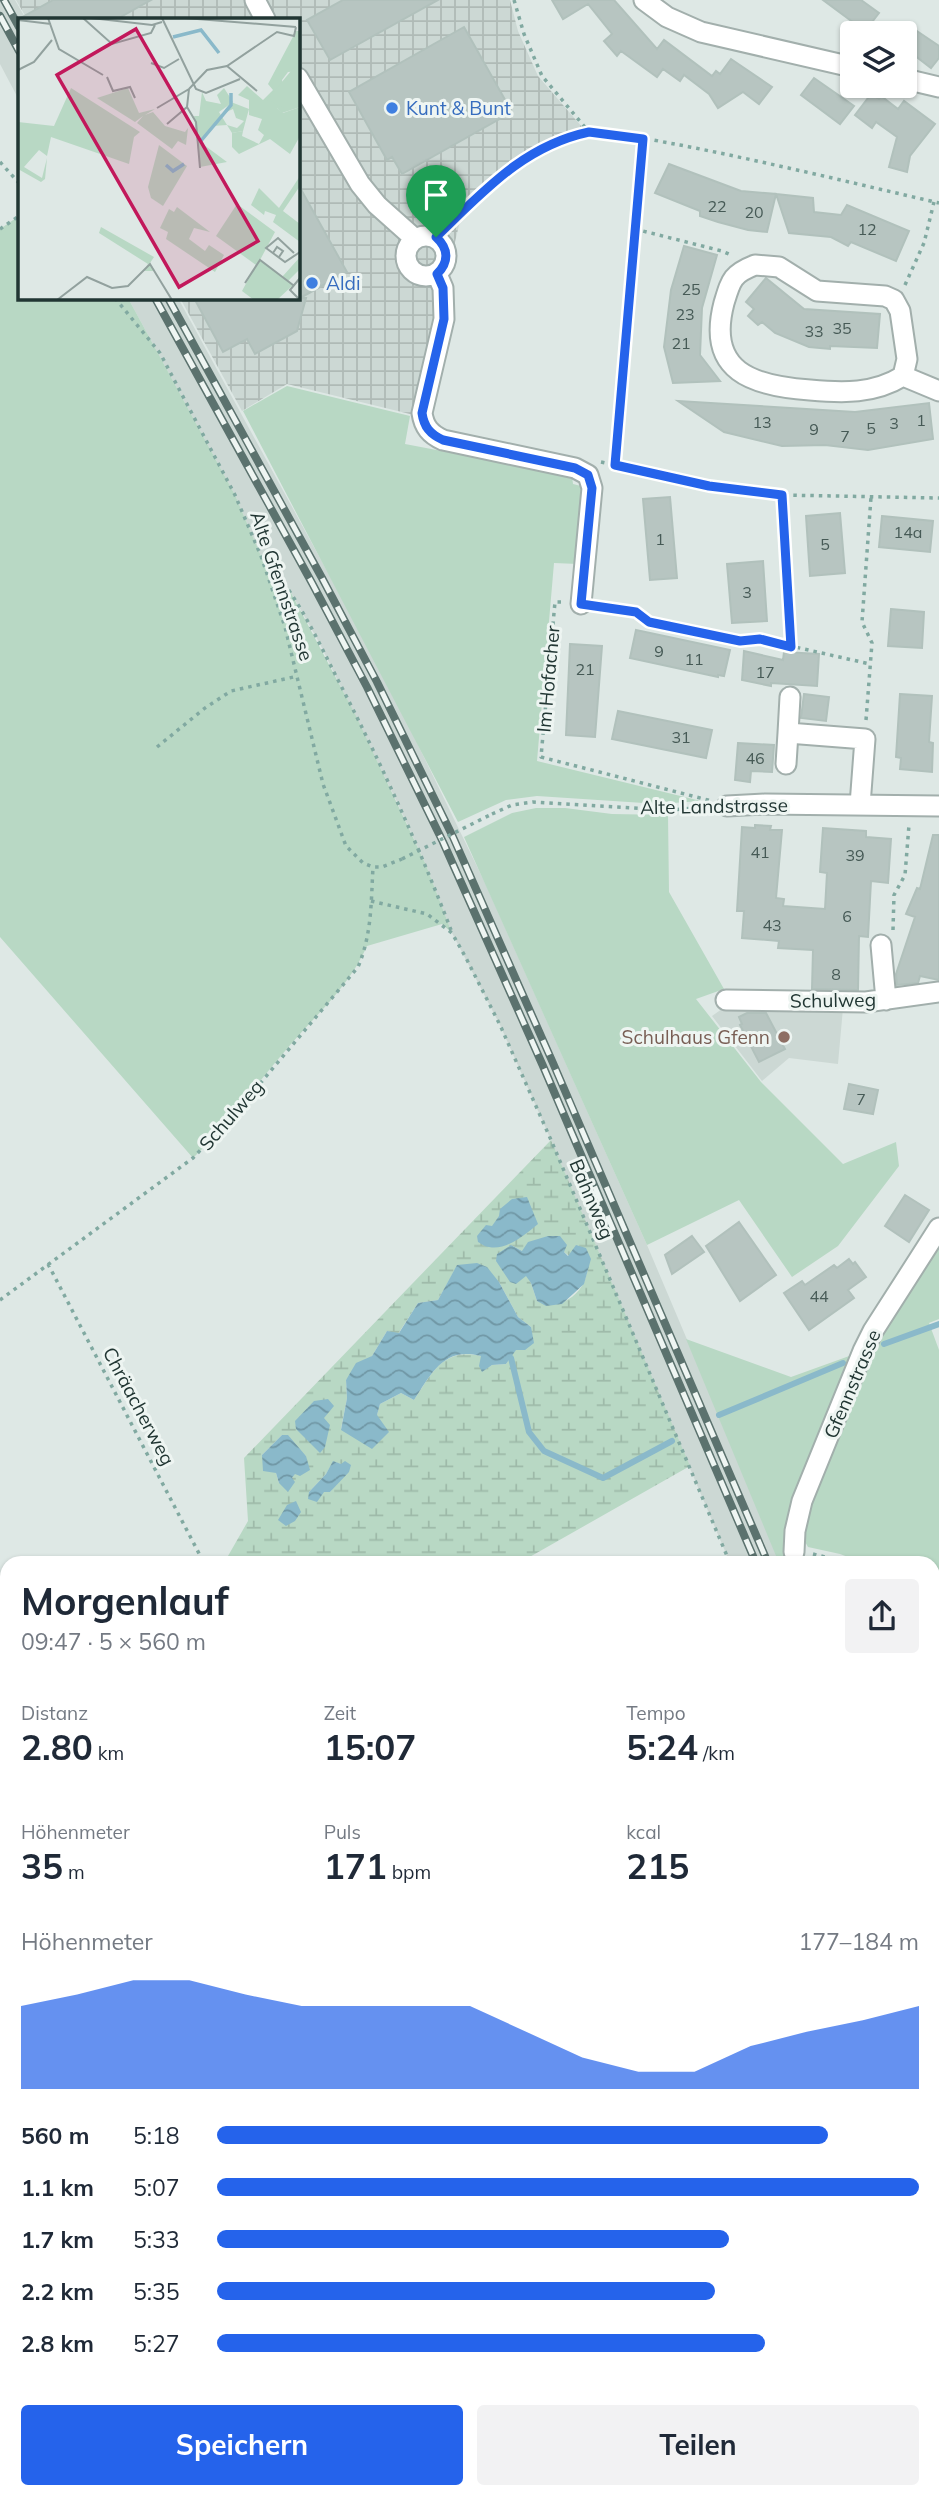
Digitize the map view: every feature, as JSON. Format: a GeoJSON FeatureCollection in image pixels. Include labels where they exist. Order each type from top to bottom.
{"type":"FeatureCollection","features":[{"type":"Feature","properties":{"kind":"street"},"geometry":{"type":"LineString","coordinates":[[254,0],[264,18]]}},
{"type":"Feature","properties":{"kind":"street"},"geometry":{"type":"LineString","coordinates":[[644,0],[667,17],[701,32],[840,64]]}},
{"type":"Feature","properties":{"kind":"street"},"geometry":{"type":"LineString","coordinates":[[299,80],[360,184],[377,205],[414,238]]}},
{"type":"Feature","properties":{"kind":"street"},"geometry":{"type":"LineString","coordinates":[[917,82],[939,87]]}},
{"type":"Feature","properties":{"kind":"street"},"geometry":{"type":"LineString","coordinates":[[425,235],[436,237],[443,243],[447,260],[437,274],[424,276],[412,271],[405,260],[407,248],[414,238],[425,235]]}},
{"type":"Feature","properties":{"kind":"street"},"geometry":{"type":"LineString","coordinates":[[755,265],[779,267],[817,291],[885,296],[894,300],[900,311],[907,359],[903,376],[893,382],[850,393],[783,389],[757,383],[737,370],[721,347],[721,317],[730,281],[743,270],[755,265]]}},
{"type":"Feature","properties":{"kind":"street","name":"Im Hofacher"},"geometry":{"type":"LineString","coordinates":[[437,274],[443,288],[444,319],[422,413],[424,426],[435,437],[443,440],[575,468],[588,475],[592,488],[581,604]]}},
{"type":"Feature","properties":{"kind":"street"},"geometry":{"type":"LineString","coordinates":[[903,376],[939,391]]}},
{"type":"Feature","properties":{"kind":"street"},"geometry":{"type":"LineString","coordinates":[[786,764],[790,697]]}},
{"type":"Feature","properties":{"kind":"street"},"geometry":{"type":"LineString","coordinates":[[788,733],[865,739],[860,805]]}},
{"type":"Feature","properties":{"kind":"street","name":"Alte Landstrasse"},"geometry":{"type":"LineString","coordinates":[[727,806],[939,806]]}},
{"type":"Feature","properties":{"kind":"street"},"geometry":{"type":"LineString","coordinates":[[881,945],[886,1000]]}},
{"type":"Feature","properties":{"kind":"street","name":"Schulweg"},"geometry":{"type":"LineString","coordinates":[[726,1000],[866,1002],[939,992]]}},
{"type":"Feature","properties":{"kind":"street","name":"Gfennstrasse"},"geometry":{"type":"LineString","coordinates":[[794,1552],[795,1531],[802,1501],[858,1362],[873,1331],[939,1227]]}},
{"type":"Feature","properties":{"kind":"path"},"geometry":{"type":"LineString","coordinates":[[514,0],[524,34],[542,76],[589,132]]}},
{"type":"Feature","properties":{"kind":"path"},"geometry":{"type":"LineString","coordinates":[[436,237],[512,167],[554,142],[589,132],[643,139],[732,155],[936,202],[924,243],[901,293],[894,300]]}},
{"type":"Feature","properties":{"kind":"path"},"geometry":{"type":"LineString","coordinates":[[615,465],[643,139]]}},
{"type":"Feature","properties":{"kind":"path"},"geometry":{"type":"LineString","coordinates":[[0,162],[18,182]]}},
{"type":"Feature","properties":{"kind":"path"},"geometry":{"type":"LineString","coordinates":[[0,229],[18,217]]}},
{"type":"Feature","properties":{"kind":"path"},"geometry":{"type":"LineString","coordinates":[[635,229],[722,251],[737,258],[743,270]]}},
{"type":"Feature","properties":{"kind":"path","name":"Alte Gfennstrasse"},"geometry":{"type":"LineString","coordinates":[[116,299],[160,353],[235,495],[261,556],[285,627],[323,784],[341,835],[355,857],[373,867]]}},
{"type":"Feature","properties":{"kind":"path"},"geometry":{"type":"LineString","coordinates":[[589,459],[709,486],[782,495],[939,498]]}},
{"type":"Feature","properties":{"kind":"path"},"geometry":{"type":"LineString","coordinates":[[782,495],[791,647]]}},
{"type":"Feature","properties":{"kind":"path"},"geometry":{"type":"LineString","coordinates":[[865,739],[872,643],[862,622],[871,497]]}},
{"type":"Feature","properties":{"kind":"path"},"geometry":{"type":"LineString","coordinates":[[261,556],[289,589],[355,714],[426,866],[452,933]]}},
{"type":"Feature","properties":{"kind":"path","name":"Im Hofacher"},"geometry":{"type":"LineString","coordinates":[[581,604],[555,602],[541,757],[698,796],[727,806]]}},
{"type":"Feature","properties":{"kind":"path"},"geometry":{"type":"LineString","coordinates":[[581,604],[636,612],[649,622],[740,641],[760,639],[870,664]]}},
{"type":"Feature","properties":{"kind":"path"},"geometry":{"type":"LineString","coordinates":[[157,747],[205,708],[231,691],[298,676]]}},
{"type":"Feature","properties":{"kind":"path","name":"Alte Landstrasse"},"geometry":{"type":"LineString","coordinates":[[373,867],[382,867],[402,859],[512,805],[533,802],[668,810],[727,806]]}},
{"type":"Feature","properties":{"kind":"path"},"geometry":{"type":"LineString","coordinates":[[881,945],[892,946],[894,895],[905,875],[911,806]]}},
{"type":"Feature","properties":{"kind":"path","name":"Schulweg"},"geometry":{"type":"LineString","coordinates":[[0,1300],[193,1158],[208,1143],[358,967],[367,946],[373,867]]}},
{"type":"Feature","properties":{"kind":"path","name":"Bahnweg"},"geometry":{"type":"LineString","coordinates":[[371,901],[427,914],[452,933],[512,1050],[678,1435],[727,1556]]}},
{"type":"Feature","properties":{"kind":"path","name":"Chräacherweg"},"geometry":{"type":"LineString","coordinates":[[48,1264],[200,1556]]}},
{"type":"Feature","properties":{"kind":"path"},"geometry":{"type":"LineString","coordinates":[[794,1552],[824,1556]]}},
{"type":"Feature","properties":{"kind":"shaded area"},"geometry":{"type":"Polygon","coordinates":[[[0,0],[15,0],[25,18],[18,18],[18,98],[0,64],[0,0]]]}},
{"type":"Feature","properties":{"kind":"shaded area"},"geometry":{"type":"Polygon","coordinates":[[[16,0],[510,0],[518,31],[538,76],[582,127],[554,136],[510,165],[465,200],[414,415],[287,384],[242,411],[181,299],[299,299],[299,18],[26,18],[16,0]]]}},
{"type":"Feature","properties":{"kind":"shaded area"},"geometry":{"type":"Polygon","coordinates":[[[129,299],[179,299],[386,679],[486,885],[647,1245],[719,1415],[786,1556],[727,1556],[551,1140],[500,1025],[452,933],[426,865],[397,802],[320,644],[289,589],[261,556],[235,495],[129,299]]]}},
{"type":"Feature","properties":{"kind":"shaded area","name":"Schulhaus Gfenn"},"geometry":{"type":"Polygon","coordinates":[[[729,1004],[843,1008],[838,1064],[789,1058],[762,1081],[712,1016],[729,1004]]]}},
{"type":"Feature","properties":{"kind":"green space"},"geometry":{"type":"Polygon","coordinates":[[[18,217],[18,299],[129,299],[235,495],[261,556],[289,589],[355,714],[426,865],[452,933],[442,924],[367,946],[352,973],[333,998],[193,1158],[0,937],[0,229],[18,217]]]}},
{"type":"Feature","properties":{"kind":"green space"},"geometry":{"type":"Polygon","coordinates":[[[287,386],[410,416],[405,444],[572,476],[573,484],[585,487],[578,564],[554,563],[537,761],[701,801],[659,804],[537,796],[506,800],[458,822],[243,411],[287,386]]]}},
{"type":"Feature","properties":{"kind":"green space"},"geometry":{"type":"Polygon","coordinates":[[[536,808],[668,815],[669,892],[724,989],[696,999],[761,1082],[843,1164],[896,1142],[899,1166],[838,1246],[792,1277],[739,1200],[647,1245],[464,837],[512,813],[536,808]]]}},
{"type":"Feature","properties":{"kind":"green space"},"geometry":{"type":"Polygon","coordinates":[[[551,1140],[690,1466],[531,1556],[228,1556],[248,1521],[244,1458],[551,1140]],[[511,1245],[531,1283],[537,1301],[550,1305],[568,1300],[584,1283],[588,1270],[564,1252],[522,1251],[511,1245]],[[457,1266],[438,1300],[418,1303],[398,1334],[387,1331],[372,1356],[346,1380],[347,1398],[341,1429],[377,1415],[380,1404],[401,1393],[414,1400],[440,1364],[457,1355],[481,1356],[482,1371],[492,1365],[506,1364],[531,1327],[518,1317],[499,1282],[457,1266]],[[282,1435],[262,1455],[276,1473],[279,1483],[292,1478],[306,1456],[282,1435]],[[333,1462],[309,1492],[330,1492],[337,1483],[341,1464],[333,1462]]]}},
{"type":"Feature","properties":{"kind":"green space"},"geometry":{"type":"Polygon","coordinates":[[[939,1240],[939,1319],[929,1323],[939,1350],[939,1556],[845,1556],[808,1547],[800,1533],[808,1504],[877,1336],[939,1240]]]}},
{"type":"Feature","properties":{"kind":"green space"},"geometry":{"type":"Polygon","coordinates":[[[686,1339],[791,1377],[852,1355],[788,1528],[790,1556],[776,1556],[686,1339]]]}},
{"type":"Feature","properties":{"kind":"water"},"geometry":{"type":"Polygon","coordinates":[[[527,1197],[538,1224],[515,1241],[502,1246],[488,1247],[478,1242],[477,1236],[486,1225],[492,1226],[500,1209],[512,1199],[527,1197]]]}},
{"type":"Feature","properties":{"kind":"water"},"geometry":{"type":"Polygon","coordinates":[[[548,1236],[560,1236],[567,1245],[564,1252],[568,1256],[576,1245],[586,1248],[591,1259],[584,1284],[562,1304],[546,1306],[537,1301],[526,1276],[516,1284],[510,1282],[496,1261],[497,1254],[511,1245],[522,1251],[528,1242],[548,1236]]]}},
{"type":"Feature","properties":{"kind":"water"},"geometry":{"type":"Polygon","coordinates":[[[477,1263],[487,1267],[499,1282],[518,1317],[531,1327],[534,1343],[525,1350],[516,1350],[506,1364],[492,1365],[482,1372],[479,1366],[481,1356],[457,1355],[440,1364],[414,1400],[401,1393],[380,1404],[377,1415],[389,1432],[372,1449],[341,1430],[347,1398],[346,1380],[356,1363],[372,1356],[387,1331],[399,1333],[418,1303],[438,1300],[457,1265],[477,1263]]]}},
{"type":"Feature","properties":{"kind":"water"},"geometry":{"type":"Polygon","coordinates":[[[328,1399],[334,1406],[324,1418],[330,1425],[325,1447],[320,1453],[296,1429],[295,1421],[314,1401],[328,1399]]]}},
{"type":"Feature","properties":{"kind":"water"},"geometry":{"type":"Polygon","coordinates":[[[282,1435],[288,1435],[306,1456],[310,1470],[300,1476],[295,1474],[292,1478],[295,1482],[288,1492],[279,1483],[276,1473],[263,1471],[262,1455],[282,1435]]]}},
{"type":"Feature","properties":{"kind":"water"},"geometry":{"type":"Polygon","coordinates":[[[333,1461],[341,1464],[345,1461],[351,1465],[349,1472],[330,1492],[324,1492],[317,1502],[308,1499],[309,1492],[326,1474],[333,1461]]]}},
{"type":"Feature","properties":{"kind":"water"},"geometry":{"type":"Polygon","coordinates":[[[296,1501],[301,1512],[295,1521],[286,1526],[278,1520],[287,1505],[296,1501]]]}},
{"type":"Feature","properties":{"kind":"building"},"geometry":{"type":"Polygon","coordinates":[[[53,0],[151,0],[119,18],[21,18],[53,0]]]}},
{"type":"Feature","properties":{"kind":"building"},"geometry":{"type":"Polygon","coordinates":[[[343,0],[438,0],[330,60],[307,20],[343,0]]]}},
{"type":"Feature","properties":{"kind":"building"},"geometry":{"type":"Polygon","coordinates":[[[552,0],[614,0],[657,49],[664,40],[712,76],[716,71],[720,74],[731,59],[772,87],[759,104],[743,92],[718,108],[709,94],[684,75],[680,81],[663,69],[657,77],[621,51],[617,56],[604,41],[612,34],[588,4],[563,19],[552,0]]]}},
{"type":"Feature","properties":{"kind":"building"},"geometry":{"type":"Polygon","coordinates":[[[823,0],[861,0],[879,13],[873,21],[851,21],[823,0]]]}},
{"type":"Feature","properties":{"kind":"building"},"geometry":{"type":"Polygon","coordinates":[[[464,27],[512,112],[402,174],[392,157],[387,160],[349,92],[464,27]]]}},
{"type":"Feature","properties":{"kind":"building"},"geometry":{"type":"Polygon","coordinates":[[[917,31],[939,46],[939,58],[931,68],[917,57],[917,31]]]}},
{"type":"Feature","properties":{"kind":"building"},"geometry":{"type":"Polygon","coordinates":[[[814,78],[854,106],[840,124],[801,95],[814,78]]]}},
{"type":"Feature","properties":{"kind":"building"},"geometry":{"type":"Polygon","coordinates":[[[868,98],[884,98],[898,109],[904,101],[935,124],[910,156],[907,172],[889,167],[897,137],[876,122],[872,128],[855,115],[868,98]]]}},
{"type":"Feature","properties":{"kind":"building"},"geometry":{"type":"Polygon","coordinates":[[[669,164],[741,191],[776,194],[767,232],[748,230],[700,216],[700,211],[655,193],[669,164]]]}},
{"type":"Feature","properties":{"kind":"building","name":"Aldi"},"geometry":{"type":"Polygon","coordinates":[[[299,186],[347,272],[300,298],[306,298],[297,331],[255,354],[247,339],[223,352],[195,299],[299,299],[299,186]]]}},
{"type":"Feature","properties":{"kind":"building"},"geometry":{"type":"Polygon","coordinates":[[[776,194],[813,198],[814,212],[841,215],[847,205],[909,231],[896,261],[851,242],[848,246],[831,237],[789,233],[776,194]]]}},
{"type":"Feature","properties":{"kind":"building"},"geometry":{"type":"Polygon","coordinates":[[[684,246],[717,255],[702,308],[700,355],[720,381],[673,383],[664,347],[671,290],[684,246]]]}},
{"type":"Feature","properties":{"kind":"building"},"geometry":{"type":"Polygon","coordinates":[[[766,278],[804,309],[880,314],[877,348],[809,347],[775,333],[762,322],[758,325],[748,316],[754,309],[746,302],[766,278]]]}},
{"type":"Feature","properties":{"kind":"building"},"geometry":{"type":"Polygon","coordinates":[[[678,401],[855,412],[929,403],[933,439],[868,450],[825,445],[782,446],[724,432],[678,401]]]}},
{"type":"Feature","properties":{"kind":"building"},"geometry":{"type":"Polygon","coordinates":[[[670,497],[677,578],[650,580],[643,499],[670,497]]]}},
{"type":"Feature","properties":{"kind":"building"},"geometry":{"type":"Polygon","coordinates":[[[840,513],[845,573],[810,576],[806,516],[840,513]]]}},
{"type":"Feature","properties":{"kind":"building"},"geometry":{"type":"Polygon","coordinates":[[[882,516],[933,521],[930,552],[879,547],[882,516]]]}},
{"type":"Feature","properties":{"kind":"building"},"geometry":{"type":"Polygon","coordinates":[[[763,561],[767,621],[732,623],[727,564],[763,561]]]}},
{"type":"Feature","properties":{"kind":"building"},"geometry":{"type":"Polygon","coordinates":[[[891,609],[924,612],[922,648],[888,646],[891,609]]]}},
{"type":"Feature","properties":{"kind":"building"},"geometry":{"type":"Polygon","coordinates":[[[636,630],[730,650],[724,676],[718,677],[630,658],[636,630]]]}},
{"type":"Feature","properties":{"kind":"building"},"geometry":{"type":"Polygon","coordinates":[[[570,644],[602,646],[595,737],[566,735],[570,644]]]}},
{"type":"Feature","properties":{"kind":"building"},"geometry":{"type":"Polygon","coordinates":[[[744,651],[783,660],[784,652],[819,654],[817,686],[771,683],[771,686],[742,680],[744,651]]]}},
{"type":"Feature","properties":{"kind":"building"},"geometry":{"type":"Polygon","coordinates":[[[804,694],[829,697],[826,721],[801,718],[804,694]]]}},
{"type":"Feature","properties":{"kind":"building"},"geometry":{"type":"Polygon","coordinates":[[[900,694],[932,696],[929,742],[933,743],[932,772],[900,769],[901,758],[896,757],[900,694]]]}},
{"type":"Feature","properties":{"kind":"building"},"geometry":{"type":"Polygon","coordinates":[[[618,711],[712,730],[706,758],[612,739],[618,711]]]}},
{"type":"Feature","properties":{"kind":"building"},"geometry":{"type":"Polygon","coordinates":[[[738,743],[774,745],[772,772],[751,771],[750,782],[735,780],[738,743]]]}},
{"type":"Feature","properties":{"kind":"building"},"geometry":{"type":"Polygon","coordinates":[[[755,825],[771,826],[770,830],[782,830],[776,898],[784,899],[783,906],[825,909],[827,873],[820,872],[823,828],[866,831],[866,837],[891,839],[888,883],[871,881],[868,937],[859,936],[858,990],[812,989],[813,950],[778,948],[779,941],[742,938],[744,911],[737,911],[742,827],[755,828],[755,825]]]}},
{"type":"Feature","properties":{"kind":"building"},"geometry":{"type":"Polygon","coordinates":[[[933,835],[939,835],[939,980],[920,976],[918,983],[897,985],[896,974],[915,917],[906,914],[917,888],[920,889],[933,835]]]}},
{"type":"Feature","properties":{"kind":"building","name":"Schulhaus Gfenn"},"geometry":{"type":"Polygon","coordinates":[[[747,1013],[766,1013],[785,1049],[759,1062],[740,1025],[742,1024],[739,1017],[747,1013]]]}},
{"type":"Feature","properties":{"kind":"building"},"geometry":{"type":"Polygon","coordinates":[[[849,1084],[878,1090],[873,1114],[844,1109],[849,1084]]]}},
{"type":"Feature","properties":{"kind":"building"},"geometry":{"type":"Polygon","coordinates":[[[905,1195],[929,1210],[909,1242],[885,1226],[905,1195]]]}},
{"type":"Feature","properties":{"kind":"building"},"geometry":{"type":"Polygon","coordinates":[[[739,1222],[776,1275],[740,1301],[706,1246],[739,1222]]]}},
{"type":"Feature","properties":{"kind":"building"},"geometry":{"type":"Polygon","coordinates":[[[692,1236],[704,1252],[672,1274],[665,1255],[692,1236]]]}},
{"type":"Feature","properties":{"kind":"building"},"geometry":{"type":"Polygon","coordinates":[[[849,1259],[853,1264],[855,1262],[866,1277],[848,1290],[854,1298],[809,1330],[784,1293],[802,1281],[805,1285],[834,1265],[837,1268],[849,1259]]]}},
{"type":"Feature","properties":{"kind":"waterway"},"geometry":{"type":"LineString","coordinates":[[884,1344],[939,1324]]}},
{"type":"Feature","properties":{"kind":"waterway"},"geometry":{"type":"LineString","coordinates":[[511,1358],[529,1432],[544,1451],[603,1478],[672,1441]]}},
{"type":"Feature","properties":{"kind":"waterway"},"geometry":{"type":"LineString","coordinates":[[719,1415],[843,1363]]}},
{"type":"Feature","properties":{"kind":"railway"},"geometry":{"type":"LineString","coordinates":[[4,0],[18,25]]}},
{"type":"Feature","properties":{"kind":"railway"},"geometry":{"type":"LineString","coordinates":[[0,16],[18,49]]}},
{"type":"Feature","properties":{"kind":"railway"},"geometry":{"type":"LineString","coordinates":[[156,299],[312,583],[367,687],[443,842],[543,1066],[753,1556]]}},
{"type":"Feature","properties":{"kind":"railway"},"geometry":{"type":"LineString","coordinates":[[169,299],[377,682],[453,837],[765,1556]]}},
{"type":"Feature","properties":{"kind":"place","name":"Kunt & Bunt"},"geometry":{"type":"Point","coordinates":[392,108]}},
{"type":"Feature","properties":{"kind":"place","name":"Aldi"},"geometry":{"type":"Point","coordinates":[312,283]}},
{"type":"Feature","properties":{"kind":"place","name":"Schulhaus Gfenn"},"geometry":{"type":"Point","coordinates":[784,1037]}},
{"type":"Feature","properties":{"kind":"route"},"geometry":{"type":"LineString","coordinates":[[589,132],[643,139],[615,465],[709,486],[782,495],[791,647],[760,639],[740,641],[649,622],[636,612],[581,604],[592,488],[588,475],[575,468],[443,440],[435,437],[424,426],[422,413],[444,319],[443,288],[437,274],[447,260],[443,243],[436,237],[512,167],[564,137],[589,132]]}}]}
